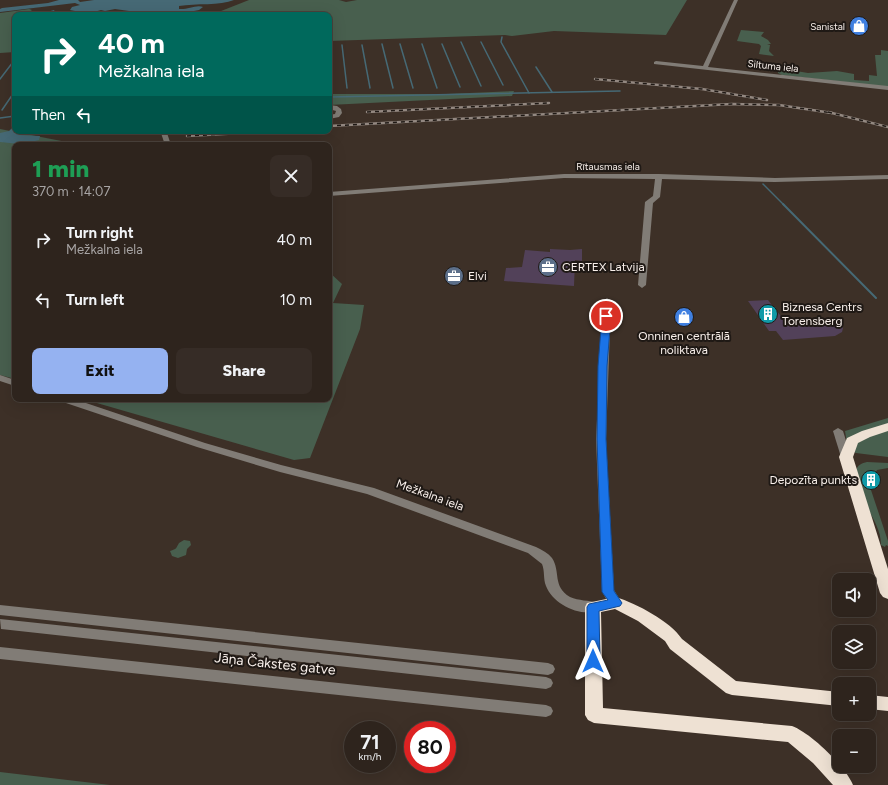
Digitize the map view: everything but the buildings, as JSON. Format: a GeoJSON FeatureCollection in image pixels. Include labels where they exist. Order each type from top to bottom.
{"type":"FeatureCollection","features":[{"type":"Feature","properties":{"kind":"highway"},"geometry":{"type":"LineString","coordinates":[[888,427],[866,434],[852,441],[846,457],[888,593]]}},
{"type":"Feature","properties":{"kind":"highway","name":"Mežkalna iela"},"geometry":{"type":"LineString","coordinates":[[593,607],[616,603]]}},
{"type":"Feature","properties":{"kind":"highway"},"geometry":{"type":"LineString","coordinates":[[616,603],[644,617],[671,636],[676,644],[732,688],[832,698]]}},
{"type":"Feature","properties":{"kind":"highway"},"geometry":{"type":"LineString","coordinates":[[593,607],[594,715],[792,734],[812,749],[832,769],[844,785]]}},
{"type":"Feature","properties":{"kind":"highway"},"geometry":{"type":"LineString","coordinates":[[876,703],[888,704]]}},
{"type":"Feature","properties":{"kind":"street"},"geometry":{"type":"LineString","coordinates":[[705,68],[736,0]]}},
{"type":"Feature","properties":{"kind":"street","name":"Siltuma iela"},"geometry":{"type":"LineString","coordinates":[[656,62],[888,88]]}},
{"type":"Feature","properties":{"kind":"street"},"geometry":{"type":"LineString","coordinates":[[332,107],[339,110],[339,113],[337,116],[332,117]]}},
{"type":"Feature","properties":{"kind":"street"},"geometry":{"type":"LineString","coordinates":[[642,285],[649,202],[656,197],[656,188],[659,176]]}},
{"type":"Feature","properties":{"kind":"street","name":"Rītausmas iela"},"geometry":{"type":"LineString","coordinates":[[332,194],[554,177],[659,176],[775,180],[888,177]]}},
{"type":"Feature","properties":{"kind":"street"},"geometry":{"type":"LineString","coordinates":[[607,301],[603,366],[602,439],[608,592],[616,603]]}},
{"type":"Feature","properties":{"kind":"street"},"geometry":{"type":"LineString","coordinates":[[0,378],[12,382]]}},
{"type":"Feature","properties":{"kind":"street","name":"Mežkalna iela"},"geometry":{"type":"LineString","coordinates":[[73,402],[201,445],[280,468],[370,491],[532,550],[548,562],[552,585],[558,595],[567,602],[580,607],[593,607]]}},
{"type":"Feature","properties":{"kind":"street"},"geometry":{"type":"LineString","coordinates":[[838,431],[846,457]]}},
{"type":"Feature","properties":{"kind":"street"},"geometry":{"type":"LineString","coordinates":[[0,610],[448,657],[548,669]]}},
{"type":"Feature","properties":{"kind":"street","name":"Jāņa Čakstes gatve"},"geometry":{"type":"LineString","coordinates":[[1,624],[546,683]]}},
{"type":"Feature","properties":{"kind":"street","name":"Jāņa Čakstes gatve"},"geometry":{"type":"LineString","coordinates":[[0,653],[546,711]]}},
{"type":"Feature","properties":{"kind":"street"},"geometry":{"type":"LineString","coordinates":[[455,672],[488,663]]}},
{"type":"Feature","properties":{"kind":"green space"},"geometry":{"type":"Polygon","coordinates":[[[249,0],[339,0],[346,2],[357,0],[687,0],[666,35],[554,31],[512,36],[332,41],[332,12],[219,12],[249,0]]]}},
{"type":"Feature","properties":{"kind":"green space"},"geometry":{"type":"Polygon","coordinates":[[[29,9],[32,10],[30,12],[12,12],[12,52],[0,53],[0,13],[29,9]]]}},
{"type":"Feature","properties":{"kind":"green space"},"geometry":{"type":"Polygon","coordinates":[[[741,30],[764,32],[761,36],[768,40],[771,44],[767,44],[770,45],[769,51],[774,56],[759,54],[761,46],[759,44],[737,41],[741,30]]]}},
{"type":"Feature","properties":{"kind":"green space"},"geometry":{"type":"Polygon","coordinates":[[[881,50],[888,51],[888,87],[782,75],[778,73],[778,68],[808,73],[837,71],[854,74],[854,80],[869,81],[869,75],[877,76],[875,55],[881,55],[881,50]]]}},
{"type":"Feature","properties":{"kind":"green space"},"geometry":{"type":"Polygon","coordinates":[[[514,91],[512,96],[332,105],[332,94],[446,94],[514,91]]]}},
{"type":"Feature","properties":{"kind":"green space"},"geometry":{"type":"Polygon","coordinates":[[[0,129],[12,131],[12,134],[26,134],[67,142],[12,142],[12,378],[0,375],[0,129]]]}},
{"type":"Feature","properties":{"kind":"green space"},"geometry":{"type":"Polygon","coordinates":[[[332,275],[342,284],[333,303],[364,305],[360,329],[332,401],[332,275]]]}},
{"type":"Feature","properties":{"kind":"green space"},"geometry":{"type":"Polygon","coordinates":[[[93,402],[332,402],[310,458],[294,460],[93,402]]]}},
{"type":"Feature","properties":{"kind":"green space"},"geometry":{"type":"Polygon","coordinates":[[[888,418],[888,457],[856,453],[850,449],[845,431],[888,418]]]}},
{"type":"Feature","properties":{"kind":"green space"},"geometry":{"type":"Polygon","coordinates":[[[867,462],[888,463],[888,468],[877,470],[874,475],[866,475],[888,541],[888,546],[886,545],[885,547],[881,545],[880,534],[866,504],[856,471],[857,467],[867,462]]]}},
{"type":"Feature","properties":{"kind":"green space"},"geometry":{"type":"Polygon","coordinates":[[[184,540],[190,541],[191,545],[187,549],[186,555],[178,558],[172,556],[170,551],[175,549],[179,543],[184,540]]]}},
{"type":"Feature","properties":{"kind":"green space"},"geometry":{"type":"Polygon","coordinates":[[[0,772],[110,785],[0,785],[0,772]]]}},
{"type":"Feature","properties":{"kind":"water"},"geometry":{"type":"Polygon","coordinates":[[[59,0],[78,0],[80,2],[94,0],[234,0],[222,3],[179,6],[179,9],[198,6],[203,7],[199,10],[189,12],[128,12],[129,11],[115,9],[94,12],[72,12],[75,11],[70,10],[72,7],[80,5],[75,3],[0,12],[0,9],[2,8],[48,3],[59,0]]]}},
{"type":"Feature","properties":{"kind":"water"},"geometry":{"type":"Polygon","coordinates":[[[12,128],[12,134],[40,136],[39,140],[31,142],[12,142],[12,143],[0,142],[0,133],[9,131],[12,128]]]}},
{"type":"Feature","properties":{"kind":"waterway"},"geometry":{"type":"LineString","coordinates":[[502,37],[501,42],[529,93]]}},
{"type":"Feature","properties":{"kind":"waterway"},"geometry":{"type":"LineString","coordinates":[[461,42],[481,86]]}},
{"type":"Feature","properties":{"kind":"waterway"},"geometry":{"type":"LineString","coordinates":[[481,42],[503,85]]}},
{"type":"Feature","properties":{"kind":"waterway"},"geometry":{"type":"LineString","coordinates":[[382,44],[393,88]]}},
{"type":"Feature","properties":{"kind":"waterway"},"geometry":{"type":"LineString","coordinates":[[400,44],[413,88]]}},
{"type":"Feature","properties":{"kind":"waterway"},"geometry":{"type":"LineString","coordinates":[[422,44],[437,88]]}},
{"type":"Feature","properties":{"kind":"waterway"},"geometry":{"type":"LineString","coordinates":[[442,44],[460,87]]}},
{"type":"Feature","properties":{"kind":"waterway"},"geometry":{"type":"LineString","coordinates":[[342,45],[347,88]]}},
{"type":"Feature","properties":{"kind":"waterway"},"geometry":{"type":"LineString","coordinates":[[362,45],[370,88]]}},
{"type":"Feature","properties":{"kind":"waterway"},"geometry":{"type":"LineString","coordinates":[[0,79],[12,63]]}},
{"type":"Feature","properties":{"kind":"waterway"},"geometry":{"type":"LineString","coordinates":[[536,67],[552,92]]}},
{"type":"Feature","properties":{"kind":"waterway"},"geometry":{"type":"LineString","coordinates":[[529,93],[620,91]]}},
{"type":"Feature","properties":{"kind":"waterway"},"geometry":{"type":"LineString","coordinates":[[332,97],[529,93]]}},
{"type":"Feature","properties":{"kind":"waterway"},"geometry":{"type":"LineString","coordinates":[[2,110],[12,95]]}},
{"type":"Feature","properties":{"kind":"waterway"},"geometry":{"type":"LineString","coordinates":[[0,118],[12,116]]}},
{"type":"Feature","properties":{"kind":"waterway"},"geometry":{"type":"LineString","coordinates":[[763,184],[783,204]]}},
{"type":"Feature","properties":{"kind":"waterway"},"geometry":{"type":"LineString","coordinates":[[783,204],[876,298]]}},
{"type":"Feature","properties":{"kind":"railway"},"geometry":{"type":"LineString","coordinates":[[595,79],[702,89],[767,100]]}},
{"type":"Feature","properties":{"kind":"railway"},"geometry":{"type":"LineString","coordinates":[[367,112],[549,103]]}},
{"type":"Feature","properties":{"kind":"railway"},"geometry":{"type":"LineString","coordinates":[[332,126],[732,104],[779,105],[832,113]]}},
{"type":"Feature","properties":{"kind":"railway"},"geometry":{"type":"LineString","coordinates":[[828,112],[832,113]]}},
{"type":"Feature","properties":{"kind":"railway"},"geometry":{"type":"LineString","coordinates":[[832,113],[888,127]]}},
{"type":"Feature","properties":{"kind":"railway"},"geometry":{"type":"LineString","coordinates":[[187,136],[224,134]]}},
{"type":"Feature","properties":{"kind":"place","name":"Sanistal"},"geometry":{"type":"Point","coordinates":[859,26]}},
{"type":"Feature","properties":{"kind":"place","name":"CERTEX Latvija"},"geometry":{"type":"Point","coordinates":[548,267]}},
{"type":"Feature","properties":{"kind":"place","name":"Elvi"},"geometry":{"type":"Point","coordinates":[454,276]}},
{"type":"Feature","properties":{"kind":"place","name":"Biznesa Centrs Torensberg"},"geometry":{"type":"Point","coordinates":[768,314]}},
{"type":"Feature","properties":{"kind":"place","name":"Onninen centrālā noliktava"},"geometry":{"type":"Point","coordinates":[684,317]}},
{"type":"Feature","properties":{"kind":"place","name":"Depozīta punkts"},"geometry":{"type":"Point","coordinates":[871,480]}},
{"type":"Feature","properties":{"kind":"route"},"geometry":{"type":"LineString","coordinates":[[593,661],[593,607],[616,603],[608,592],[606,517],[603,480],[603,366],[606,316]]}}]}
